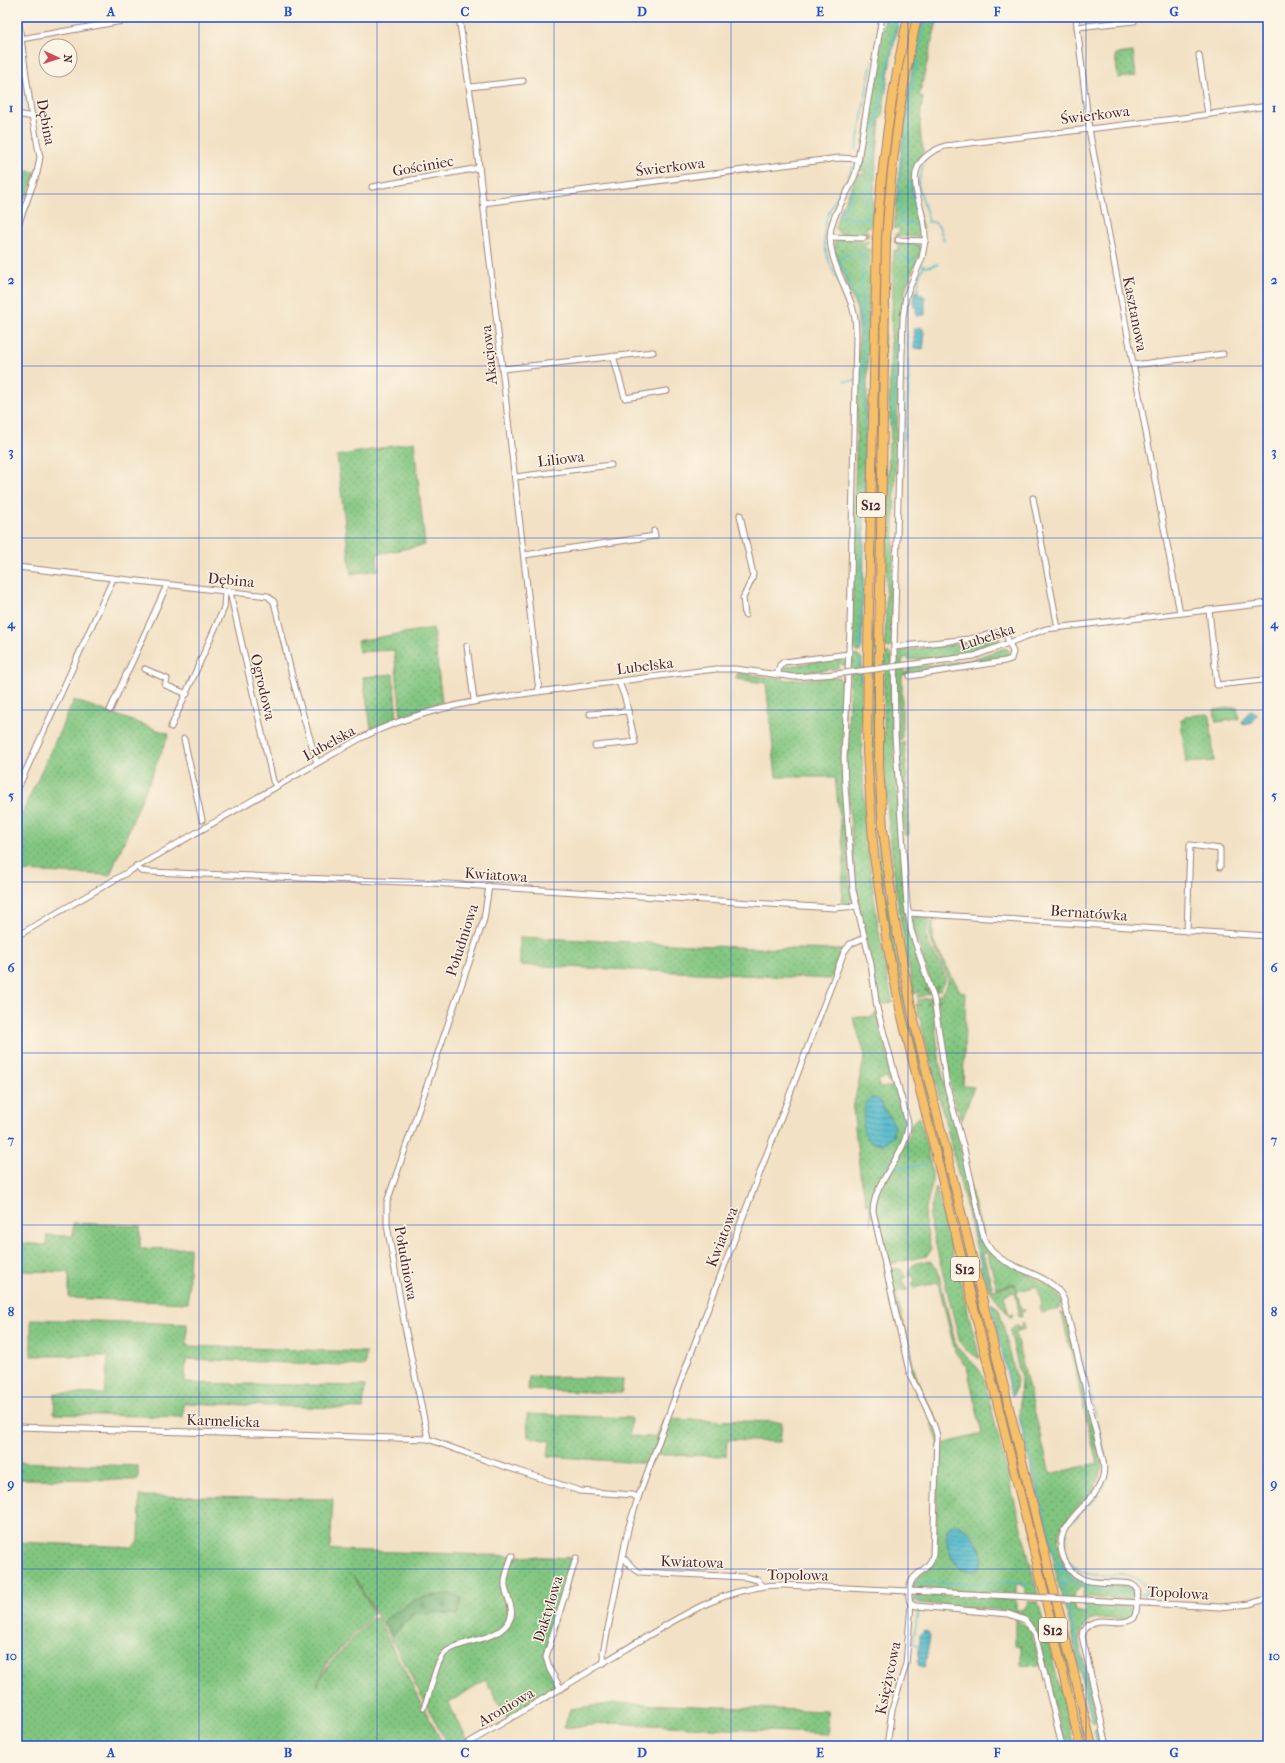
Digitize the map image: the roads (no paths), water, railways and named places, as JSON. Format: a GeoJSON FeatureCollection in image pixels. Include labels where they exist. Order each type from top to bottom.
{"type":"FeatureCollection","features":[{"type":"Feature","properties":{"kind":"highway","name":"S12"},"geometry":{"type":"LineString","coordinates":[[908,17],[891,107],[879,207],[867,752],[874,856],[887,943],[901,1013],[1037,1564],[1080,1746]]}},
{"type":"Feature","properties":{"kind":"highway","name":"S12"},"geometry":{"type":"LineString","coordinates":[[917,17],[897,130],[886,239],[879,650],[879,753],[883,829],[894,916],[912,1012],[1092,1746]]}},
{"type":"Feature","properties":{"kind":"street","name":"Dębina"},"geometry":{"type":"LineString","coordinates":[[17,228],[40,162],[40,151],[31,111],[18,17]]}},
{"type":"Feature","properties":{"kind":"street"},"geometry":{"type":"LineString","coordinates":[[21,39],[145,17]]}},
{"type":"Feature","properties":{"kind":"street","name":"Akacjowa"},"geometry":{"type":"LineString","coordinates":[[459,17],[470,86],[539,691]]}},
{"type":"Feature","properties":{"kind":"street"},"geometry":{"type":"LineString","coordinates":[[882,17],[859,159],[854,179],[833,219],[830,237],[833,258],[852,308],[856,334],[849,654],[844,773],[851,872],[857,906],[871,964],[878,1013],[907,1114],[908,1129],[902,1147],[876,1198],[873,1207],[873,1216],[909,1371],[914,1386],[934,1423],[937,1436],[933,1555],[928,1566],[911,1579],[909,1591]]}},
{"type":"Feature","properties":{"kind":"street","name":"Kasztanowa"},"geometry":{"type":"LineString","coordinates":[[1076,17],[1088,129],[1180,613]]}},
{"type":"Feature","properties":{"kind":"street"},"geometry":{"type":"LineString","coordinates":[[1077,28],[1134,21]]}},
{"type":"Feature","properties":{"kind":"street"},"geometry":{"type":"LineString","coordinates":[[1199,55],[1208,114]]}},
{"type":"Feature","properties":{"kind":"street"},"geometry":{"type":"LineString","coordinates":[[470,86],[523,81]]}},
{"type":"Feature","properties":{"kind":"street","name":"Świerkowa"},"geometry":{"type":"LineString","coordinates":[[925,241],[924,228],[914,182],[917,168],[928,154],[936,149],[954,144],[1088,129],[1268,106]]}},
{"type":"Feature","properties":{"kind":"street"},"geometry":{"type":"LineString","coordinates":[[25,115],[31,111]]}},
{"type":"Feature","properties":{"kind":"street"},"geometry":{"type":"LineString","coordinates":[[17,114],[33,116]]}},
{"type":"Feature","properties":{"kind":"street","name":"Świerkowa"},"geometry":{"type":"LineString","coordinates":[[483,203],[839,158],[859,159]]}},
{"type":"Feature","properties":{"kind":"street","name":"Gościniec"},"geometry":{"type":"LineString","coordinates":[[372,187],[479,168]]}},
{"type":"Feature","properties":{"kind":"street"},"geometry":{"type":"LineString","coordinates":[[830,237],[864,238]]}},
{"type":"Feature","properties":{"kind":"street"},"geometry":{"type":"LineString","coordinates":[[898,240],[925,241],[922,258],[906,296],[903,317],[894,647],[896,742],[908,913],[913,936],[934,999],[947,1087],[964,1149],[984,1239],[987,1245],[997,1256],[1051,1284],[1061,1295],[1068,1317],[1101,1453],[1104,1472],[1100,1486],[1069,1521],[1063,1533],[1061,1546],[1064,1560],[1072,1572],[1085,1580],[1134,1585],[1138,1591],[1136,1615],[1132,1620],[1094,1622],[1087,1627],[1082,1636],[1107,1746]]}},
{"type":"Feature","properties":{"kind":"street"},"geometry":{"type":"LineString","coordinates":[[503,369],[653,352]]}},
{"type":"Feature","properties":{"kind":"street"},"geometry":{"type":"LineString","coordinates":[[1133,365],[1222,354]]}},
{"type":"Feature","properties":{"kind":"street"},"geometry":{"type":"LineString","coordinates":[[613,356],[625,398],[667,391]]}},
{"type":"Feature","properties":{"kind":"street","name":"Liliowa"},"geometry":{"type":"LineString","coordinates":[[515,477],[611,465]]}},
{"type":"Feature","properties":{"kind":"street"},"geometry":{"type":"LineString","coordinates":[[1033,498],[1058,628]]}},
{"type":"Feature","properties":{"kind":"street"},"geometry":{"type":"LineString","coordinates":[[740,515],[753,574],[743,598],[745,615]]}},
{"type":"Feature","properties":{"kind":"street"},"geometry":{"type":"LineString","coordinates":[[524,555],[655,536],[654,531]]}},
{"type":"Feature","properties":{"kind":"street","name":"Dębina"},"geometry":{"type":"LineString","coordinates":[[17,567],[268,596],[274,602],[294,684],[317,763]]}},
{"type":"Feature","properties":{"kind":"street"},"geometry":{"type":"LineString","coordinates":[[17,790],[113,579]]}},
{"type":"Feature","properties":{"kind":"street"},"geometry":{"type":"LineString","coordinates":[[110,710],[167,585]]}},
{"type":"Feature","properties":{"kind":"street"},"geometry":{"type":"LineString","coordinates":[[171,727],[224,608],[228,592]]}},
{"type":"Feature","properties":{"kind":"street","name":"Ogrodowa"},"geometry":{"type":"LineString","coordinates":[[228,592],[271,774],[276,786]]}},
{"type":"Feature","properties":{"kind":"street","name":"Lubelska"},"geometry":{"type":"LineString","coordinates":[[17,936],[136,866],[359,739],[383,728],[443,708],[474,700],[722,669],[800,677],[908,665],[974,656],[1046,629],[1268,603]]}},
{"type":"Feature","properties":{"kind":"street"},"geometry":{"type":"LineString","coordinates":[[1209,610],[1217,685],[1263,680]]}},
{"type":"Feature","properties":{"kind":"street"},"geometry":{"type":"LineString","coordinates":[[894,647],[969,639],[1001,632],[1004,633],[1010,643],[1013,654],[1009,660],[910,676]]}},
{"type":"Feature","properties":{"kind":"street"},"geometry":{"type":"LineString","coordinates":[[467,646],[474,700]]}},
{"type":"Feature","properties":{"kind":"street"},"geometry":{"type":"LineString","coordinates":[[777,675],[780,665],[784,662],[849,654]]}},
{"type":"Feature","properties":{"kind":"street"},"geometry":{"type":"LineString","coordinates":[[146,669],[167,679],[165,684],[187,694]]}},
{"type":"Feature","properties":{"kind":"street"},"geometry":{"type":"LineString","coordinates":[[595,746],[635,742],[628,711],[619,682]]}},
{"type":"Feature","properties":{"kind":"street"},"geometry":{"type":"LineString","coordinates":[[590,714],[628,711]]}},
{"type":"Feature","properties":{"kind":"street"},"geometry":{"type":"LineString","coordinates":[[184,739],[202,820]]}},
{"type":"Feature","properties":{"kind":"street"},"geometry":{"type":"LineString","coordinates":[[1187,931],[1190,846],[1220,848],[1220,867]]}},
{"type":"Feature","properties":{"kind":"street","name":"Kwiatowa"},"geometry":{"type":"LineString","coordinates":[[136,866],[141,871],[149,872],[489,886],[834,908],[857,906]]}},
{"type":"Feature","properties":{"kind":"street","name":"Południowa"},"geometry":{"type":"LineString","coordinates":[[428,1439],[405,1327],[387,1225],[387,1202],[484,918],[489,886]]}},
{"type":"Feature","properties":{"kind":"street","name":"Bernatówka"},"geometry":{"type":"LineString","coordinates":[[908,913],[1268,936]]}},
{"type":"Feature","properties":{"kind":"street","name":"Kwiatowa"},"geometry":{"type":"LineString","coordinates":[[604,1663],[603,1653],[628,1529],[638,1498],[696,1340],[844,952],[850,944],[864,938]]}},
{"type":"Feature","properties":{"kind":"street","name":"Karmelicka"},"geometry":{"type":"LineString","coordinates":[[17,1427],[428,1439]]}},
{"type":"Feature","properties":{"kind":"street"},"geometry":{"type":"LineString","coordinates":[[428,1439],[496,1464],[580,1491],[633,1495],[638,1498]]}},
{"type":"Feature","properties":{"kind":"street"},"geometry":{"type":"LineString","coordinates":[[424,1706],[438,1665],[446,1652],[454,1647],[486,1638],[503,1628],[510,1620],[511,1614],[505,1582],[512,1556]]}},
{"type":"Feature","properties":{"kind":"street","name":"Kwiatowa"},"geometry":{"type":"LineString","coordinates":[[623,1557],[639,1572],[745,1577],[758,1580],[762,1586]]}},
{"type":"Feature","properties":{"kind":"street","name":"Daktylowa"},"geometry":{"type":"LineString","coordinates":[[561,1689],[548,1667],[546,1657],[576,1558]]}},
{"type":"Feature","properties":{"kind":"street","name":"Topolowa"},"geometry":{"type":"LineString","coordinates":[[561,1689],[700,1607],[734,1593],[762,1586],[790,1585],[1230,1607],[1250,1604],[1268,1598]]}},
{"type":"Feature","properties":{"kind":"street","name":"Księżycowa"},"geometry":{"type":"LineString","coordinates":[[887,1746],[892,1710],[907,1657],[911,1604],[909,1591]]}},
{"type":"Feature","properties":{"kind":"street"},"geometry":{"type":"LineString","coordinates":[[911,1604],[916,1606],[1009,1614],[1020,1617],[1027,1622],[1036,1639],[1062,1746]]}},
{"type":"Feature","properties":{"kind":"street","name":"Aroniowa"},"geometry":{"type":"LineString","coordinates":[[463,1746],[561,1689]]}},
{"type":"Feature","properties":{"kind":"water"},"geometry":{"type":"Polygon","coordinates":[[[916,291],[925,297],[925,315],[916,316],[916,307],[914,307],[913,300],[916,291]]]}},
{"type":"Feature","properties":{"kind":"water"},"geometry":{"type":"Polygon","coordinates":[[[921,327],[924,334],[923,349],[914,348],[914,329],[921,327]]]}},
{"type":"Feature","properties":{"kind":"water"},"geometry":{"type":"Polygon","coordinates":[[[1252,711],[1257,715],[1253,720],[1253,723],[1244,725],[1242,722],[1247,714],[1252,711]]]}},
{"type":"Feature","properties":{"kind":"water"},"geometry":{"type":"Polygon","coordinates":[[[872,1098],[879,1099],[888,1116],[890,1116],[894,1126],[893,1136],[882,1144],[870,1142],[863,1131],[865,1102],[872,1098]]]}},
{"type":"Feature","properties":{"kind":"water"},"geometry":{"type":"Polygon","coordinates":[[[955,1524],[965,1528],[977,1543],[983,1560],[979,1569],[974,1571],[961,1569],[950,1553],[947,1533],[955,1524]]]}},
{"type":"Feature","properties":{"kind":"water"},"geometry":{"type":"Polygon","coordinates":[[[924,1631],[928,1632],[930,1636],[925,1666],[923,1667],[918,1665],[920,1635],[924,1631]]]}},
{"type":"Feature","properties":{"kind":"waterway"},"geometry":{"type":"LineString","coordinates":[[864,220],[875,151],[876,126],[898,17]]}},
{"type":"Feature","properties":{"kind":"waterway"},"geometry":{"type":"LineString","coordinates":[[901,222],[899,185],[903,149],[925,17]]}},
{"type":"Feature","properties":{"kind":"waterway"},"geometry":{"type":"LineString","coordinates":[[856,151],[872,60]]}},
{"type":"Feature","properties":{"kind":"waterway"},"geometry":{"type":"LineString","coordinates":[[923,165],[918,184],[929,221]]}},
{"type":"Feature","properties":{"kind":"waterway"},"geometry":{"type":"LineString","coordinates":[[839,283],[827,257],[824,229],[830,210],[853,166]]}},
{"type":"Feature","properties":{"kind":"waterway"},"geometry":{"type":"LineString","coordinates":[[911,182],[917,223]]}},
{"type":"Feature","properties":{"kind":"waterway"},"geometry":{"type":"LineString","coordinates":[[838,220],[854,188]]}},
{"type":"Feature","properties":{"kind":"waterway"},"geometry":{"type":"LineString","coordinates":[[839,216],[868,220]]}},
{"type":"Feature","properties":{"kind":"waterway"},"geometry":{"type":"LineString","coordinates":[[898,222],[920,224]]}},
{"type":"Feature","properties":{"kind":"waterway"},"geometry":{"type":"LineString","coordinates":[[927,222],[937,224],[944,241]]}},
{"type":"Feature","properties":{"kind":"waterway"},"geometry":{"type":"LineString","coordinates":[[837,258],[851,254],[865,254]]}},
{"type":"Feature","properties":{"kind":"waterway"},"geometry":{"type":"LineString","coordinates":[[860,649],[865,428],[862,285],[863,254]]}},
{"type":"Feature","properties":{"kind":"waterway"},"geometry":{"type":"LineString","coordinates":[[898,255],[916,262]]}},
{"type":"Feature","properties":{"kind":"waterway"},"geometry":{"type":"LineString","coordinates":[[838,258],[856,300],[860,316],[860,336]]}},
{"type":"Feature","properties":{"kind":"waterway"},"geometry":{"type":"LineString","coordinates":[[922,265],[927,267],[938,264]]}},
{"type":"Feature","properties":{"kind":"waterway"},"geometry":{"type":"LineString","coordinates":[[918,291],[919,276],[924,266]]}},
{"type":"Feature","properties":{"kind":"waterway"},"geometry":{"type":"LineString","coordinates":[[901,464],[909,383],[907,333]]}},
{"type":"Feature","properties":{"kind":"waterway"},"geometry":{"type":"LineString","coordinates":[[893,425],[896,341]]}},
{"type":"Feature","properties":{"kind":"waterway"},"geometry":{"type":"LineString","coordinates":[[844,381],[866,381]]}},
{"type":"Feature","properties":{"kind":"waterway"},"geometry":{"type":"LineString","coordinates":[[892,382],[898,382]]}},
{"type":"Feature","properties":{"kind":"waterway"},"geometry":{"type":"LineString","coordinates":[[860,658],[860,680]]}},
{"type":"Feature","properties":{"kind":"waterway"},"geometry":{"type":"LineString","coordinates":[[961,1157],[976,1240],[987,1286]]}},
{"type":"Feature","properties":{"kind":"waterway"},"geometry":{"type":"LineString","coordinates":[[885,1164],[893,1168],[926,1165]]}},
{"type":"Feature","properties":{"kind":"waterway"},"geometry":{"type":"LineString","coordinates":[[991,1304],[1013,1394]]}},
{"type":"Feature","properties":{"kind":"waterway"},"geometry":{"type":"LineString","coordinates":[[1082,1360],[1087,1380]]}},
{"type":"Feature","properties":{"kind":"waterway"},"geometry":{"type":"LineString","coordinates":[[1088,1385],[1092,1401]]}},
{"type":"Feature","properties":{"kind":"waterway"},"geometry":{"type":"LineString","coordinates":[[1093,1406],[1096,1416]]}},
{"type":"Feature","properties":{"kind":"waterway"},"geometry":{"type":"LineString","coordinates":[[1020,1417],[1066,1598]]}},
{"type":"Feature","properties":{"kind":"waterway"},"geometry":{"type":"LineString","coordinates":[[1097,1421],[1098,1427]]}},
{"type":"Feature","properties":{"kind":"waterway"},"geometry":{"type":"LineString","coordinates":[[1099,1432],[1106,1456]]}},
{"type":"Feature","properties":{"kind":"waterway"},"geometry":{"type":"LineString","coordinates":[[1107,1461],[1107,1480]]}},
{"type":"Feature","properties":{"kind":"waterway"},"geometry":{"type":"LineString","coordinates":[[1102,1491],[1106,1484]]}},
{"type":"Feature","properties":{"kind":"waterway"},"geometry":{"type":"LineString","coordinates":[[1089,1505],[1098,1495]]}},
{"type":"Feature","properties":{"kind":"waterway"},"geometry":{"type":"LineString","coordinates":[[1082,1511],[1086,1508]]}},
{"type":"Feature","properties":{"kind":"waterway"},"geometry":{"type":"LineString","coordinates":[[1075,1519],[1079,1515]]}},
{"type":"Feature","properties":{"kind":"waterway"},"geometry":{"type":"LineString","coordinates":[[1065,1547],[1067,1531]]}},
{"type":"Feature","properties":{"kind":"waterway"},"geometry":{"type":"LineString","coordinates":[[1066,1551],[1067,1555]]}},
{"type":"Feature","properties":{"kind":"waterway"},"geometry":{"type":"LineString","coordinates":[[1068,1559],[1074,1567],[1082,1572],[1098,1575],[1126,1575],[1135,1577],[1144,1584],[1146,1595],[1139,1594]]}},
{"type":"Feature","properties":{"kind":"waterway"},"geometry":{"type":"LineString","coordinates":[[1060,1562],[1065,1573],[1075,1583],[1091,1589],[1136,1594]]}},
{"type":"Feature","properties":{"kind":"waterway"},"geometry":{"type":"LineString","coordinates":[[1060,1585],[1063,1585],[1071,1578]]}},
{"type":"Feature","properties":{"kind":"waterway"},"geometry":{"type":"LineString","coordinates":[[915,1583],[1014,1583],[1033,1585]]}},
{"type":"Feature","properties":{"kind":"waterway"},"geometry":{"type":"LineString","coordinates":[[1067,1601],[1094,1722]]}},
{"type":"Feature","properties":{"kind":"waterway"},"geometry":{"type":"LineString","coordinates":[[918,1611],[913,1644],[919,1645]]}},
{"type":"Feature","properties":{"kind":"waterway"},"geometry":{"type":"LineString","coordinates":[[1096,1731],[1100,1746]]}},
{"type":"Feature","properties":{"kind":"tunnel"},"geometry":{"type":"LineString","coordinates":[[864,238],[898,240]]}}]}
